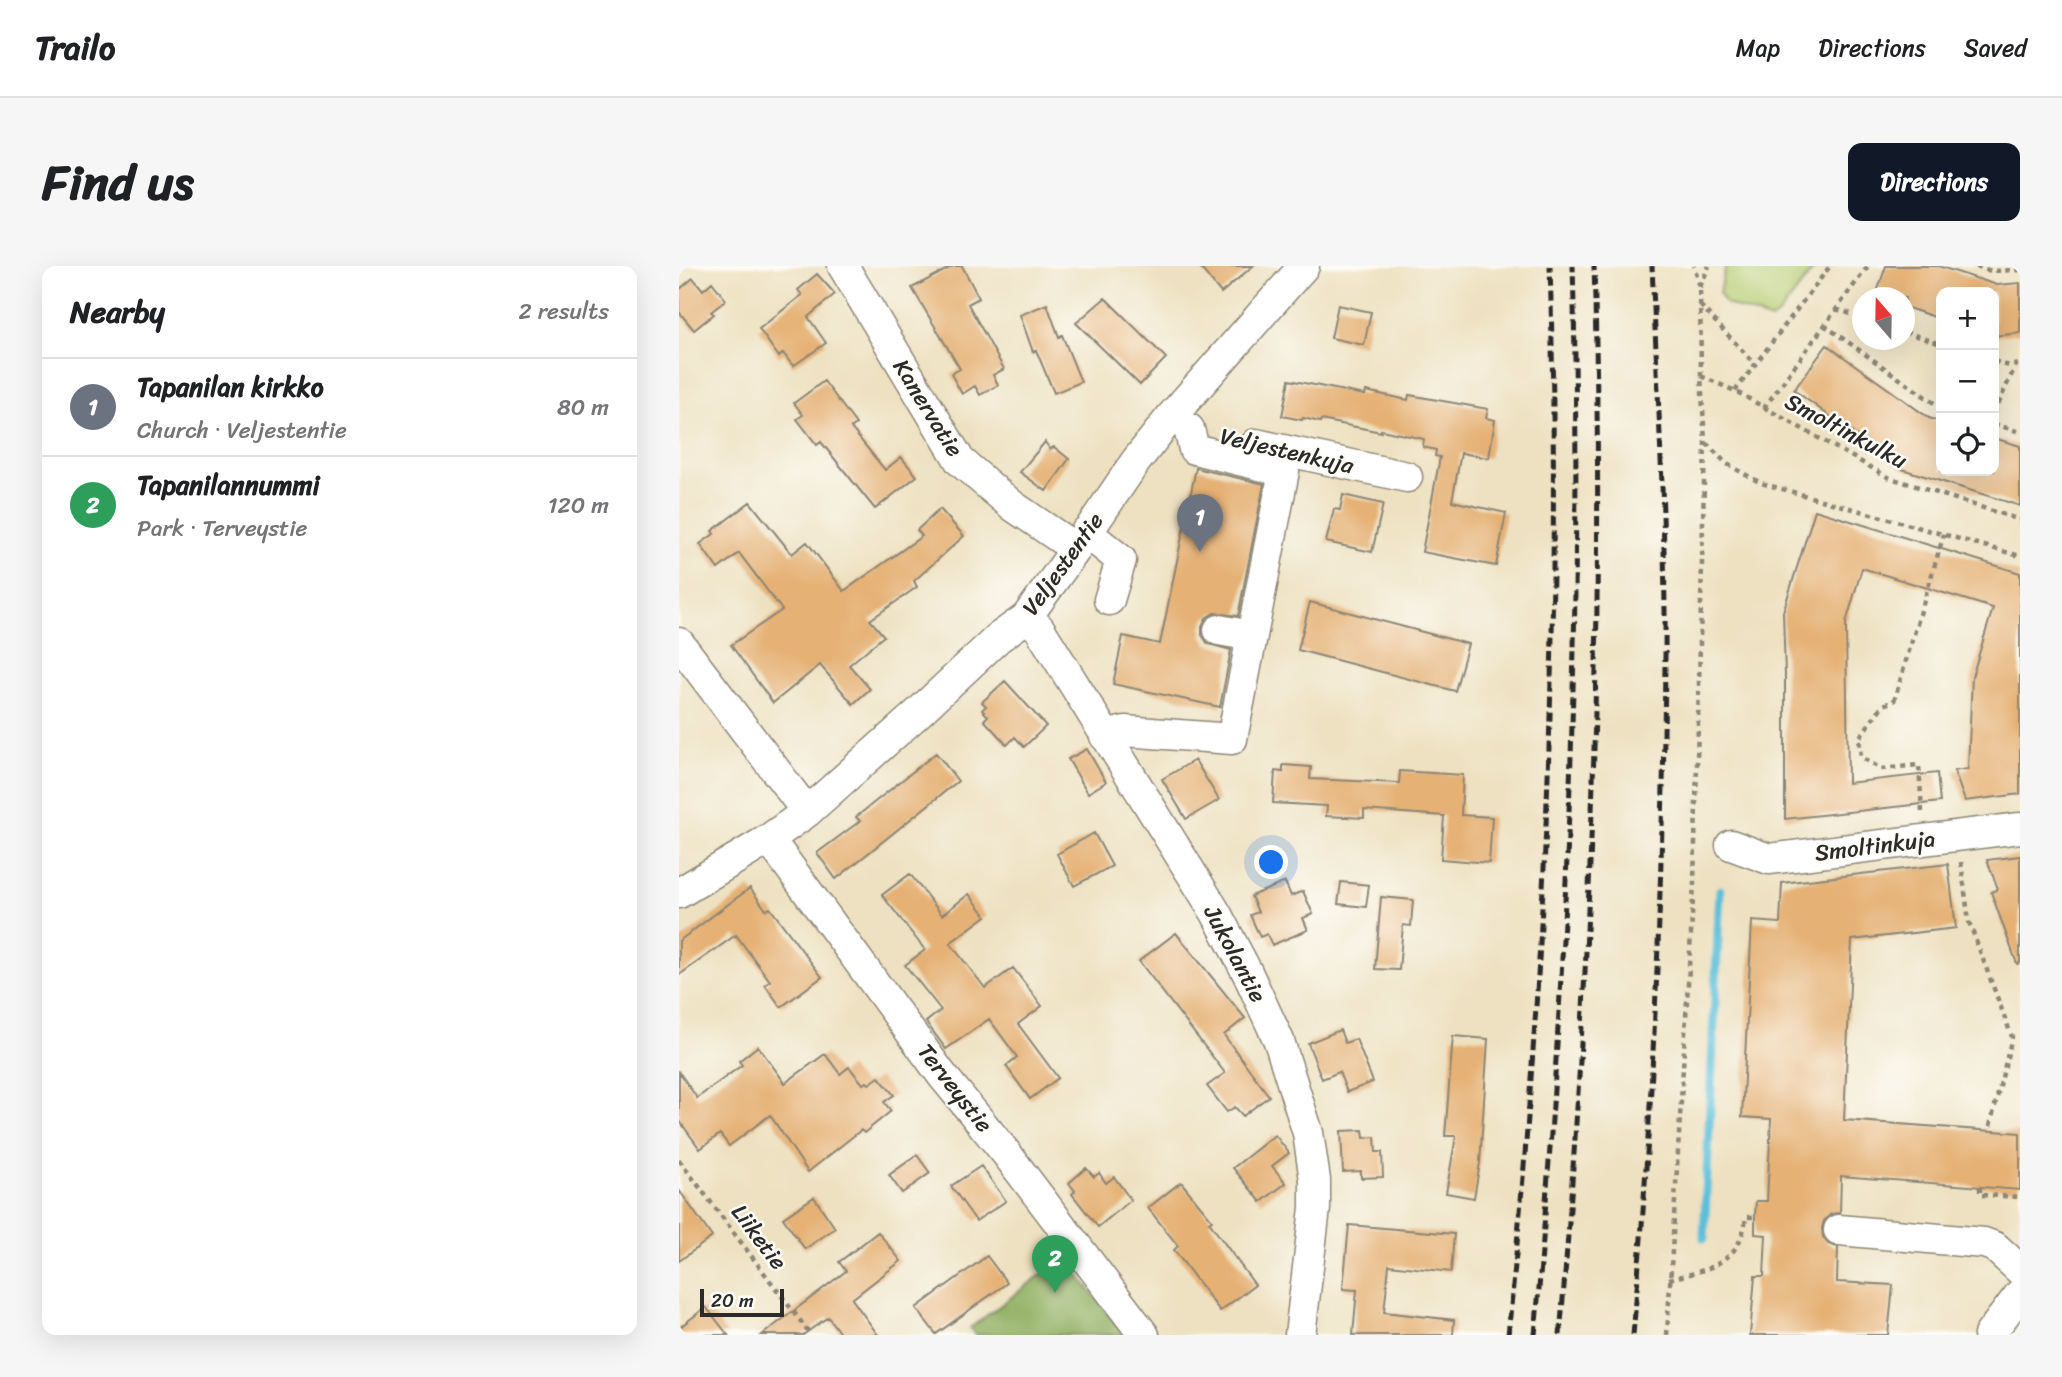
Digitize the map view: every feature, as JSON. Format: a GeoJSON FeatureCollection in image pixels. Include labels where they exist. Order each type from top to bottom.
{"type":"FeatureCollection","features":[{"type":"Feature","properties":{"kind":"street","name":"Kanervatie"},"geometry":{"type":"LineString","coordinates":[[843,266],[960,461],[1013,506],[1121,560],[1109,600]]}},
{"type":"Feature","properties":{"kind":"street","name":"Veljestentie"},"geometry":{"type":"LineString","coordinates":[[679,892],[769,839],[807,811],[998,638],[1026,618],[1136,461],[1179,423],[1304,266]]}},
{"type":"Feature","properties":{"kind":"street","name":"Veljestenkuja"},"geometry":{"type":"LineString","coordinates":[[1179,423],[1407,477]]}},
{"type":"Feature","properties":{"kind":"street"},"geometry":{"type":"LineString","coordinates":[[1105,737],[1125,731],[1233,738],[1285,471],[1194,449],[1179,423]]}},
{"type":"Feature","properties":{"kind":"street","name":"Jukolantie"},"geometry":{"type":"LineString","coordinates":[[1026,618],[1039,628],[1226,933],[1272,1026],[1302,1108],[1313,1157],[1315,1208],[1300,1335]]}},
{"type":"Feature","properties":{"kind":"street"},"geometry":{"type":"LineString","coordinates":[[1219,630],[1252,636]]}},
{"type":"Feature","properties":{"kind":"street"},"geometry":{"type":"LineString","coordinates":[[679,643],[807,811]]}},
{"type":"Feature","properties":{"kind":"street","name":"Smoltinkuja"},"geometry":{"type":"LineString","coordinates":[[1731,845],[1769,859],[1821,866],[2020,828]]}},
{"type":"Feature","properties":{"kind":"street","name":"Terveystie"},"geometry":{"type":"LineString","coordinates":[[769,839],[942,1075],[1006,1153],[1144,1335]]}},
{"type":"Feature","properties":{"kind":"street"},"geometry":{"type":"LineString","coordinates":[[1839,1230],[1984,1243],[1995,1247],[2020,1270]]}},
{"type":"Feature","properties":{"kind":"street"},"geometry":{"type":"LineString","coordinates":[[1989,1335],[2020,1294]]}},
{"type":"Feature","properties":{"kind":"path"},"geometry":{"type":"LineString","coordinates":[[1667,1335],[1694,883],[1705,442],[1700,287],[1694,266]]}},
{"type":"Feature","properties":{"kind":"path"},"geometry":{"type":"LineString","coordinates":[[1700,287],[1709,266]]}},
{"type":"Feature","properties":{"kind":"path"},"geometry":{"type":"LineString","coordinates":[[1735,391],[1830,266]]}},
{"type":"Feature","properties":{"kind":"path"},"geometry":{"type":"LineString","coordinates":[[1764,408],[1868,266]]}},
{"type":"Feature","properties":{"kind":"path"},"geometry":{"type":"LineString","coordinates":[[1976,266],[1991,271],[2020,270]]}},
{"type":"Feature","properties":{"kind":"path"},"geometry":{"type":"LineString","coordinates":[[1699,304],[1754,363]]}},
{"type":"Feature","properties":{"kind":"path"},"geometry":{"type":"LineString","coordinates":[[1836,309],[1852,314]]}},
{"type":"Feature","properties":{"kind":"path"},"geometry":{"type":"LineString","coordinates":[[1824,325],[1936,404]]}},
{"type":"Feature","properties":{"kind":"path"},"geometry":{"type":"LineString","coordinates":[[1915,335],[1936,342]]}},
{"type":"Feature","properties":{"kind":"path"},"geometry":{"type":"LineString","coordinates":[[1999,363],[2018,365]]}},
{"type":"Feature","properties":{"kind":"path"},"geometry":{"type":"LineString","coordinates":[[1999,402],[2018,365]]}},
{"type":"Feature","properties":{"kind":"path","name":"Smoltinkulku"},"geometry":{"type":"LineString","coordinates":[[1701,376],[1735,391],[1888,477],[2020,520]]}},
{"type":"Feature","properties":{"kind":"path"},"geometry":{"type":"LineString","coordinates":[[1999,426],[2020,432]]}},
{"type":"Feature","properties":{"kind":"path"},"geometry":{"type":"LineString","coordinates":[[1705,442],[1727,464],[1761,483],[2020,556]]}},
{"type":"Feature","properties":{"kind":"path"},"geometry":{"type":"LineString","coordinates":[[1922,812],[1919,765],[1881,769],[1861,757],[1859,738],[1883,705],[1894,701],[1944,534]]}},
{"type":"Feature","properties":{"kind":"path"},"geometry":{"type":"LineString","coordinates":[[1960,853],[1969,922],[2012,1037],[1989,1130]]}},
{"type":"Feature","properties":{"kind":"path","name":"Liiketie"},"geometry":{"type":"LineString","coordinates":[[679,1160],[811,1335]]}},
{"type":"Feature","properties":{"kind":"path"},"geometry":{"type":"LineString","coordinates":[[1980,1187],[1980,1195],[2020,1197]]}},
{"type":"Feature","properties":{"kind":"path"},"geometry":{"type":"LineString","coordinates":[[1669,1279],[1715,1266],[1735,1251],[1744,1237],[1746,1217],[1755,1217]]}},
{"type":"Feature","properties":{"kind":"green space"},"geometry":{"type":"Polygon","coordinates":[[[1726,266],[1816,266],[1779,314],[1771,320],[1726,304],[1719,293],[1726,266]]]}},
{"type":"Feature","properties":{"kind":"green space"},"geometry":{"type":"Polygon","coordinates":[[[1065,1257],[1124,1335],[975,1335],[970,1328],[1065,1257]]]}},
{"type":"Feature","properties":{"kind":"building"},"geometry":{"type":"Polygon","coordinates":[[[953,266],[962,266],[979,298],[968,304],[1004,369],[993,375],[998,385],[980,395],[975,386],[962,394],[951,374],[960,369],[912,288],[953,266]]]}},
{"type":"Feature","properties":{"kind":"building"},"geometry":{"type":"Polygon","coordinates":[[[1199,266],[1253,266],[1221,293],[1199,266]]]}},
{"type":"Feature","properties":{"kind":"building"},"geometry":{"type":"Polygon","coordinates":[[[1886,266],[1938,266],[1997,285],[2020,283],[2020,333],[1999,335],[1999,287],[1936,287],[1936,317],[1915,310],[1915,287],[1879,287],[1886,266]]]}},
{"type":"Feature","properties":{"kind":"building"},"geometry":{"type":"Polygon","coordinates":[[[817,274],[835,294],[808,317],[826,343],[793,366],[783,353],[779,357],[759,329],[802,295],[798,290],[817,274]]]}},
{"type":"Feature","properties":{"kind":"building"},"geometry":{"type":"Polygon","coordinates":[[[693,278],[703,290],[712,282],[726,300],[694,330],[679,312],[679,290],[693,278]]]}},
{"type":"Feature","properties":{"kind":"building"},"geometry":{"type":"Polygon","coordinates":[[[1105,298],[1166,358],[1140,385],[1076,323],[1105,298]]]}},
{"type":"Feature","properties":{"kind":"building"},"geometry":{"type":"Polygon","coordinates":[[[1047,304],[1059,337],[1062,335],[1081,382],[1054,393],[1036,350],[1033,352],[1020,315],[1047,304]]]}},
{"type":"Feature","properties":{"kind":"building"},"geometry":{"type":"Polygon","coordinates":[[[1338,305],[1371,312],[1364,345],[1331,338],[1338,305]]]}},
{"type":"Feature","properties":{"kind":"building"},"geometry":{"type":"Polygon","coordinates":[[[1827,345],[1936,420],[1936,476],[1999,476],[1999,440],[2020,446],[2020,506],[1902,469],[1794,390],[1827,345]]]}},
{"type":"Feature","properties":{"kind":"building"},"geometry":{"type":"Polygon","coordinates":[[[1289,380],[1365,395],[1366,391],[1408,400],[1409,395],[1488,409],[1486,418],[1495,420],[1489,458],[1461,453],[1452,501],[1506,513],[1496,566],[1422,552],[1440,457],[1435,456],[1436,450],[1423,447],[1424,439],[1321,420],[1282,416],[1289,380]]]}},
{"type":"Feature","properties":{"kind":"building"},"geometry":{"type":"Polygon","coordinates":[[[824,381],[856,424],[851,428],[885,470],[901,457],[917,476],[875,509],[821,442],[817,445],[797,419],[803,415],[794,403],[824,381]]]}},
{"type":"Feature","properties":{"kind":"building"},"geometry":{"type":"Polygon","coordinates":[[[1045,442],[1050,449],[1054,447],[1069,459],[1046,491],[1020,472],[1045,442]]]}},
{"type":"Feature","properties":{"kind":"building"},"geometry":{"type":"Polygon","coordinates":[[[1196,468],[1264,484],[1238,616],[1214,613],[1206,618],[1202,626],[1202,635],[1208,644],[1231,650],[1220,707],[1113,684],[1123,636],[1160,644],[1196,468]]]}},
{"type":"Feature","properties":{"kind":"building"},"geometry":{"type":"Polygon","coordinates":[[[1343,495],[1383,504],[1372,552],[1326,542],[1334,509],[1340,510],[1343,495]]]}},
{"type":"Feature","properties":{"kind":"building"},"geometry":{"type":"Polygon","coordinates":[[[750,502],[792,554],[807,542],[844,591],[922,536],[917,530],[940,509],[964,536],[914,581],[917,587],[870,620],[884,636],[849,665],[870,689],[853,704],[820,665],[773,703],[731,645],[782,610],[739,553],[718,569],[700,544],[714,534],[712,531],[750,502]]]}},
{"type":"Feature","properties":{"kind":"building"},"geometry":{"type":"Polygon","coordinates":[[[1815,510],[2020,573],[2020,794],[1965,801],[1954,771],[1968,769],[1972,677],[1993,608],[1862,568],[1846,623],[1848,783],[1937,773],[1940,802],[1785,819],[1783,612],[1815,510]]]}},
{"type":"Feature","properties":{"kind":"building"},"geometry":{"type":"Polygon","coordinates":[[[1310,602],[1468,644],[1455,691],[1298,650],[1310,602]]]}},
{"type":"Feature","properties":{"kind":"building"},"geometry":{"type":"Polygon","coordinates":[[[1005,681],[1046,726],[1024,747],[1015,737],[1007,745],[984,720],[988,716],[982,710],[986,706],[982,702],[1005,681]]]}},
{"type":"Feature","properties":{"kind":"building"},"geometry":{"type":"Polygon","coordinates":[[[1087,749],[1106,782],[1088,793],[1068,759],[1087,749]]]}},
{"type":"Feature","properties":{"kind":"building"},"geometry":{"type":"Polygon","coordinates":[[[936,753],[958,781],[836,879],[817,853],[860,821],[856,817],[936,753]]]}},
{"type":"Feature","properties":{"kind":"building"},"geometry":{"type":"Polygon","coordinates":[[[1195,760],[1219,800],[1186,819],[1162,779],[1195,760]]]}},
{"type":"Feature","properties":{"kind":"building"},"geometry":{"type":"Polygon","coordinates":[[[1283,765],[1311,767],[1310,779],[1399,783],[1400,771],[1463,775],[1461,815],[1492,817],[1489,863],[1441,859],[1444,816],[1364,810],[1364,818],[1326,816],[1327,806],[1273,803],[1275,771],[1283,772],[1283,765]]]}},
{"type":"Feature","properties":{"kind":"building"},"geometry":{"type":"Polygon","coordinates":[[[1094,833],[1112,866],[1074,886],[1057,854],[1094,833]]]}},
{"type":"Feature","properties":{"kind":"building"},"geometry":{"type":"Polygon","coordinates":[[[2020,856],[2020,963],[2017,964],[1991,892],[1998,889],[1987,860],[2020,856]]]}},
{"type":"Feature","properties":{"kind":"building"},"geometry":{"type":"Polygon","coordinates":[[[1948,864],[1956,928],[1852,940],[1844,1120],[2020,1133],[2020,1190],[1841,1176],[1840,1213],[1831,1214],[1824,1221],[1823,1237],[1828,1244],[1838,1247],[1837,1282],[1893,1285],[1888,1335],[1750,1335],[1755,1276],[1764,1276],[1766,1235],[1755,1234],[1755,1217],[1756,1201],[1767,1201],[1771,1119],[1742,1117],[1752,921],[1780,923],[1782,883],[1948,864]]]}},
{"type":"Feature","properties":{"kind":"building"},"geometry":{"type":"Polygon","coordinates":[[[910,874],[942,915],[969,894],[986,916],[950,943],[985,988],[1013,968],[1042,1006],[1018,1024],[1058,1078],[1030,1099],[1006,1066],[1017,1057],[989,1019],[946,1049],[926,1022],[941,1010],[905,965],[925,950],[882,895],[910,874]]]}},
{"type":"Feature","properties":{"kind":"building"},"geometry":{"type":"Polygon","coordinates":[[[1285,882],[1291,896],[1303,891],[1313,914],[1303,918],[1308,930],[1272,945],[1267,934],[1260,937],[1250,915],[1258,912],[1251,896],[1285,882]]]}},
{"type":"Feature","properties":{"kind":"building"},"geometry":{"type":"Polygon","coordinates":[[[1341,882],[1369,885],[1366,907],[1338,904],[1341,882]]]}},
{"type":"Feature","properties":{"kind":"building"},"geometry":{"type":"Polygon","coordinates":[[[750,888],[766,910],[770,908],[822,977],[781,1007],[765,985],[770,981],[736,935],[679,975],[679,941],[750,888]]]}},
{"type":"Feature","properties":{"kind":"building"},"geometry":{"type":"Polygon","coordinates":[[[1381,897],[1413,900],[1411,926],[1403,925],[1399,970],[1375,969],[1381,897]]]}},
{"type":"Feature","properties":{"kind":"building"},"geometry":{"type":"Polygon","coordinates":[[[1176,933],[1245,1018],[1224,1035],[1269,1096],[1243,1116],[1235,1107],[1227,1112],[1207,1086],[1225,1073],[1139,961],[1176,933]]]}},
{"type":"Feature","properties":{"kind":"building"},"geometry":{"type":"Polygon","coordinates":[[[1340,1030],[1345,1043],[1356,1039],[1373,1082],[1347,1092],[1339,1072],[1322,1079],[1308,1043],[1340,1030]]]}},
{"type":"Feature","properties":{"kind":"building"},"geometry":{"type":"Polygon","coordinates":[[[1453,1036],[1488,1039],[1480,1163],[1474,1198],[1446,1193],[1456,1136],[1445,1136],[1453,1036]]]}},
{"type":"Feature","properties":{"kind":"building"},"geometry":{"type":"Polygon","coordinates":[[[758,1046],[785,1083],[825,1054],[840,1074],[849,1067],[863,1084],[869,1084],[879,1077],[894,1095],[884,1102],[891,1111],[864,1133],[861,1130],[808,1172],[770,1115],[729,1146],[720,1134],[700,1149],[679,1120],[679,1072],[697,1098],[742,1065],[739,1061],[758,1046]]]}},
{"type":"Feature","properties":{"kind":"building"},"geometry":{"type":"Polygon","coordinates":[[[1363,1130],[1364,1138],[1375,1137],[1376,1152],[1382,1152],[1383,1177],[1361,1178],[1361,1171],[1343,1172],[1341,1131],[1363,1130]]]}},
{"type":"Feature","properties":{"kind":"building"},"geometry":{"type":"Polygon","coordinates":[[[1275,1135],[1289,1153],[1272,1166],[1286,1183],[1261,1202],[1233,1168],[1275,1135]]]}},
{"type":"Feature","properties":{"kind":"building"},"geometry":{"type":"Polygon","coordinates":[[[917,1155],[930,1173],[902,1193],[889,1175],[917,1155]]]}},
{"type":"Feature","properties":{"kind":"building"},"geometry":{"type":"Polygon","coordinates":[[[981,1166],[1006,1201],[976,1221],[951,1186],[981,1166]]]}},
{"type":"Feature","properties":{"kind":"building"},"geometry":{"type":"Polygon","coordinates":[[[1086,1168],[1094,1177],[1099,1173],[1106,1183],[1114,1177],[1131,1200],[1098,1227],[1072,1194],[1075,1191],[1069,1183],[1086,1168]]]}},
{"type":"Feature","properties":{"kind":"building"},"geometry":{"type":"Polygon","coordinates":[[[1181,1182],[1212,1220],[1209,1222],[1255,1285],[1220,1311],[1174,1250],[1178,1246],[1148,1208],[1181,1182]]]}},
{"type":"Feature","properties":{"kind":"building"},"geometry":{"type":"Polygon","coordinates":[[[679,1190],[712,1237],[679,1261],[679,1190]]]}},
{"type":"Feature","properties":{"kind":"building"},"geometry":{"type":"Polygon","coordinates":[[[814,1197],[835,1228],[805,1249],[783,1218],[814,1197]]]}},
{"type":"Feature","properties":{"kind":"building"},"geometry":{"type":"Polygon","coordinates":[[[1349,1225],[1454,1234],[1451,1272],[1389,1265],[1384,1312],[1454,1320],[1453,1335],[1353,1335],[1357,1290],[1343,1289],[1349,1225]]]}},
{"type":"Feature","properties":{"kind":"building"},"geometry":{"type":"Polygon","coordinates":[[[878,1232],[901,1261],[852,1299],[878,1335],[841,1335],[828,1317],[803,1335],[762,1335],[846,1271],[839,1262],[878,1232]]]}},
{"type":"Feature","properties":{"kind":"building"},"geometry":{"type":"Polygon","coordinates":[[[987,1256],[1007,1283],[936,1334],[916,1308],[987,1256]]]}},
{"type":"Feature","properties":{"kind":"building"},"geometry":{"type":"Polygon","coordinates":[[[706,1307],[728,1335],[679,1335],[679,1328],[706,1307]]]}},
{"type":"Feature","properties":{"kind":"waterway"},"geometry":{"type":"LineString","coordinates":[[1704,1238],[1720,890]]}},
{"type":"Feature","properties":{"kind":"railway"},"geometry":{"type":"LineString","coordinates":[[1508,1335],[1532,1068],[1547,801],[1553,534],[1550,266]]}},
{"type":"Feature","properties":{"kind":"railway"},"geometry":{"type":"LineString","coordinates":[[1535,1335],[1563,935],[1574,668],[1576,400],[1573,266]]}},
{"type":"Feature","properties":{"kind":"railway"},"geometry":{"type":"LineString","coordinates":[[1560,1335],[1580,1068],[1592,801],[1598,533],[1594,266]]}},
{"type":"Feature","properties":{"kind":"railway"},"geometry":{"type":"LineString","coordinates":[[1633,1335],[1651,1082],[1664,743],[1664,560],[1652,266]]}},
{"type":"Feature","properties":{"kind":"place","name":"Tapanilan kirkko"},"geometry":{"type":"Point","coordinates":[1200,552]}},
{"type":"Feature","properties":{"kind":"place","name":"Tapanilannummi"},"geometry":{"type":"Point","coordinates":[1055,1293]}}]}
